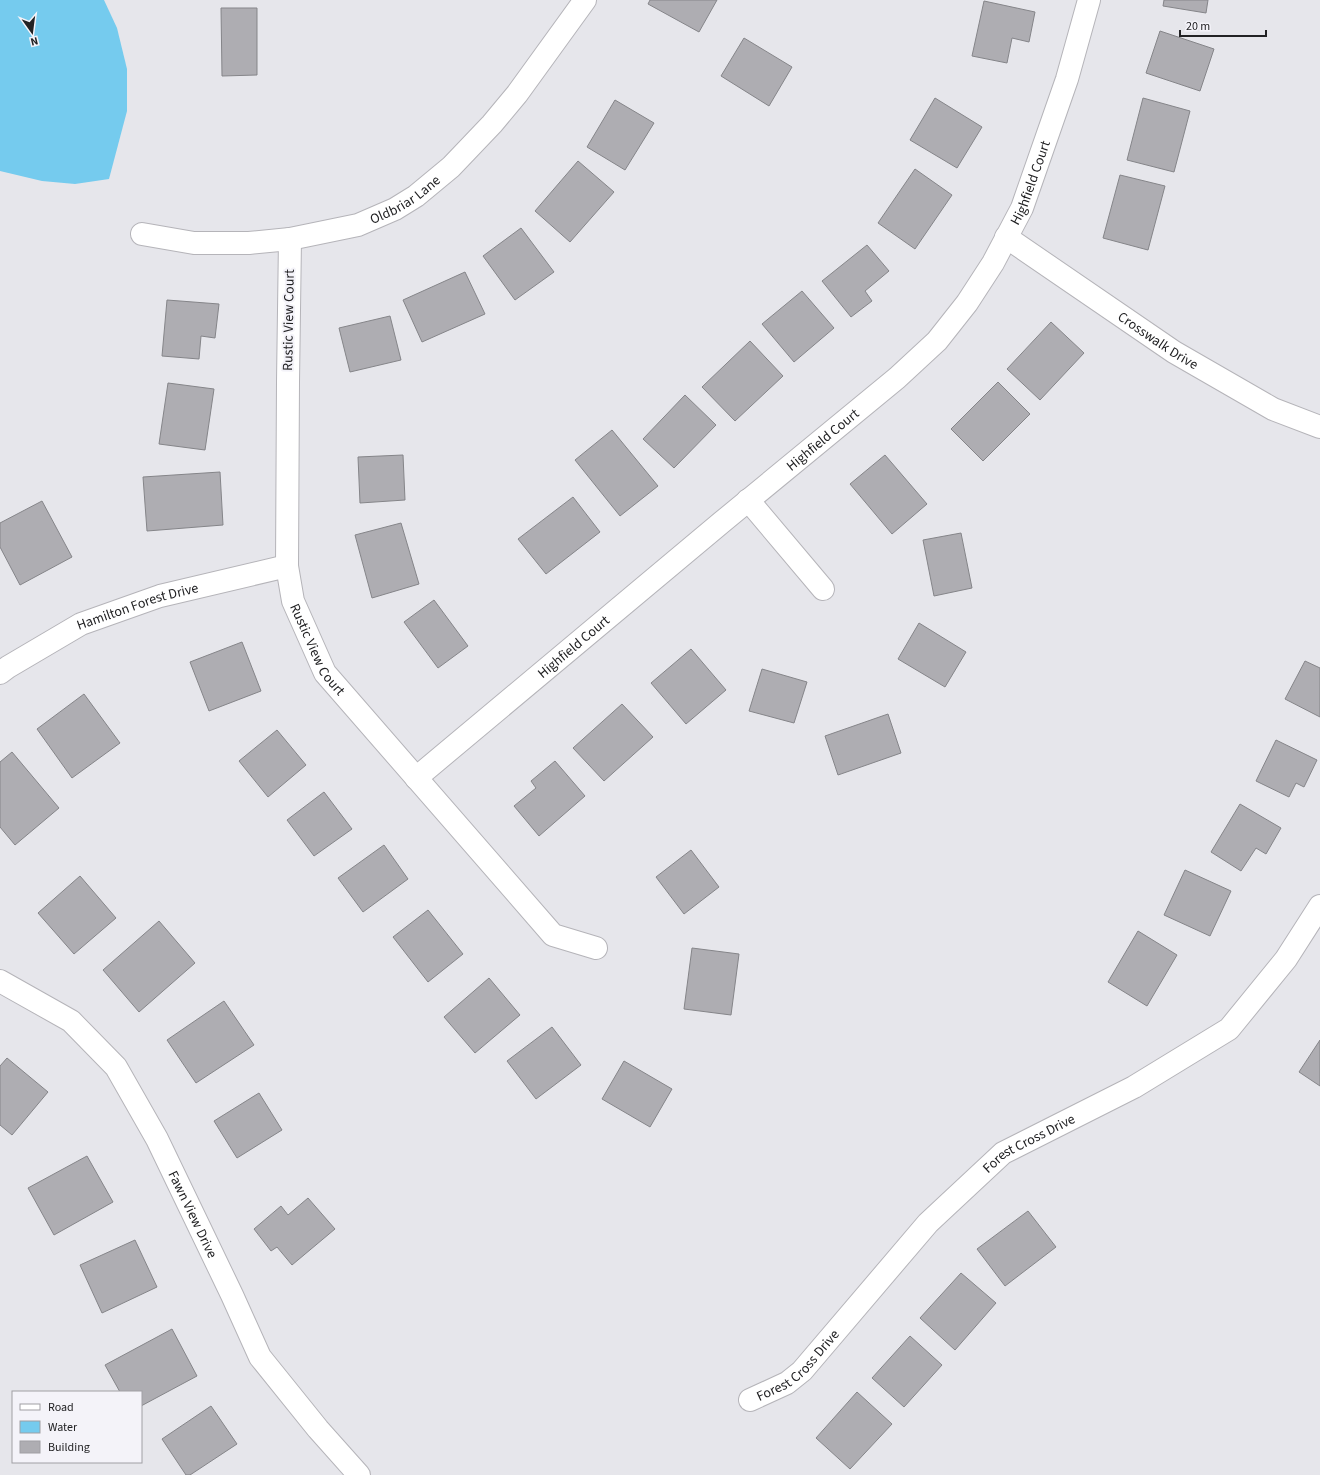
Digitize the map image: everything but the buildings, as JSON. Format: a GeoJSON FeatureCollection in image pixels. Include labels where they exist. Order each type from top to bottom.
{"type":"FeatureCollection","features":[{"type":"Feature","properties":{"kind":"street","name":"Oldbriar Lane"},"geometry":{"type":"LineString","coordinates":[[142,234],[194,243],[249,243],[290,239],[358,225],[395,209],[416,196],[451,167],[492,124],[517,94],[585,0]]}},
{"type":"Feature","properties":{"kind":"street","name":"Highfield Court"},"geometry":{"type":"LineString","coordinates":[[416,778],[748,500],[897,378],[937,341],[967,303],[993,263],[1022,208],[1067,79],[1089,0]]}},
{"type":"Feature","properties":{"kind":"street","name":"Crosswalk Drive"},"geometry":{"type":"LineString","coordinates":[[1006,237],[1174,352],[1273,409],[1320,427]]}},
{"type":"Feature","properties":{"kind":"street","name":"Rustic View Court"},"geometry":{"type":"LineString","coordinates":[[290,239],[287,566],[293,600],[326,673],[416,778],[553,935],[596,948]]}},
{"type":"Feature","properties":{"kind":"street"},"geometry":{"type":"LineString","coordinates":[[748,500],[823,589]]}},
{"type":"Feature","properties":{"kind":"street","name":"Hamilton Forest Drive"},"geometry":{"type":"LineString","coordinates":[[0,673],[81,624],[160,596],[287,566]]}},
{"type":"Feature","properties":{"kind":"street","name":"Forest Cross Drive"},"geometry":{"type":"LineString","coordinates":[[750,1400],[787,1383],[802,1371],[928,1223],[1003,1153],[1134,1088],[1229,1029],[1286,959],[1320,906]]}},
{"type":"Feature","properties":{"kind":"street","name":"Fawn View Drive"},"geometry":{"type":"LineString","coordinates":[[0,981],[71,1021],[116,1067],[157,1139],[260,1357],[318,1429],[359,1475]]}},
{"type":"Feature","properties":{"kind":"water"},"geometry":{"type":"Polygon","coordinates":[[[0,0],[104,0],[117,28],[127,69],[127,111],[109,179],[75,184],[42,181],[0,171],[0,0]]]}}]}
